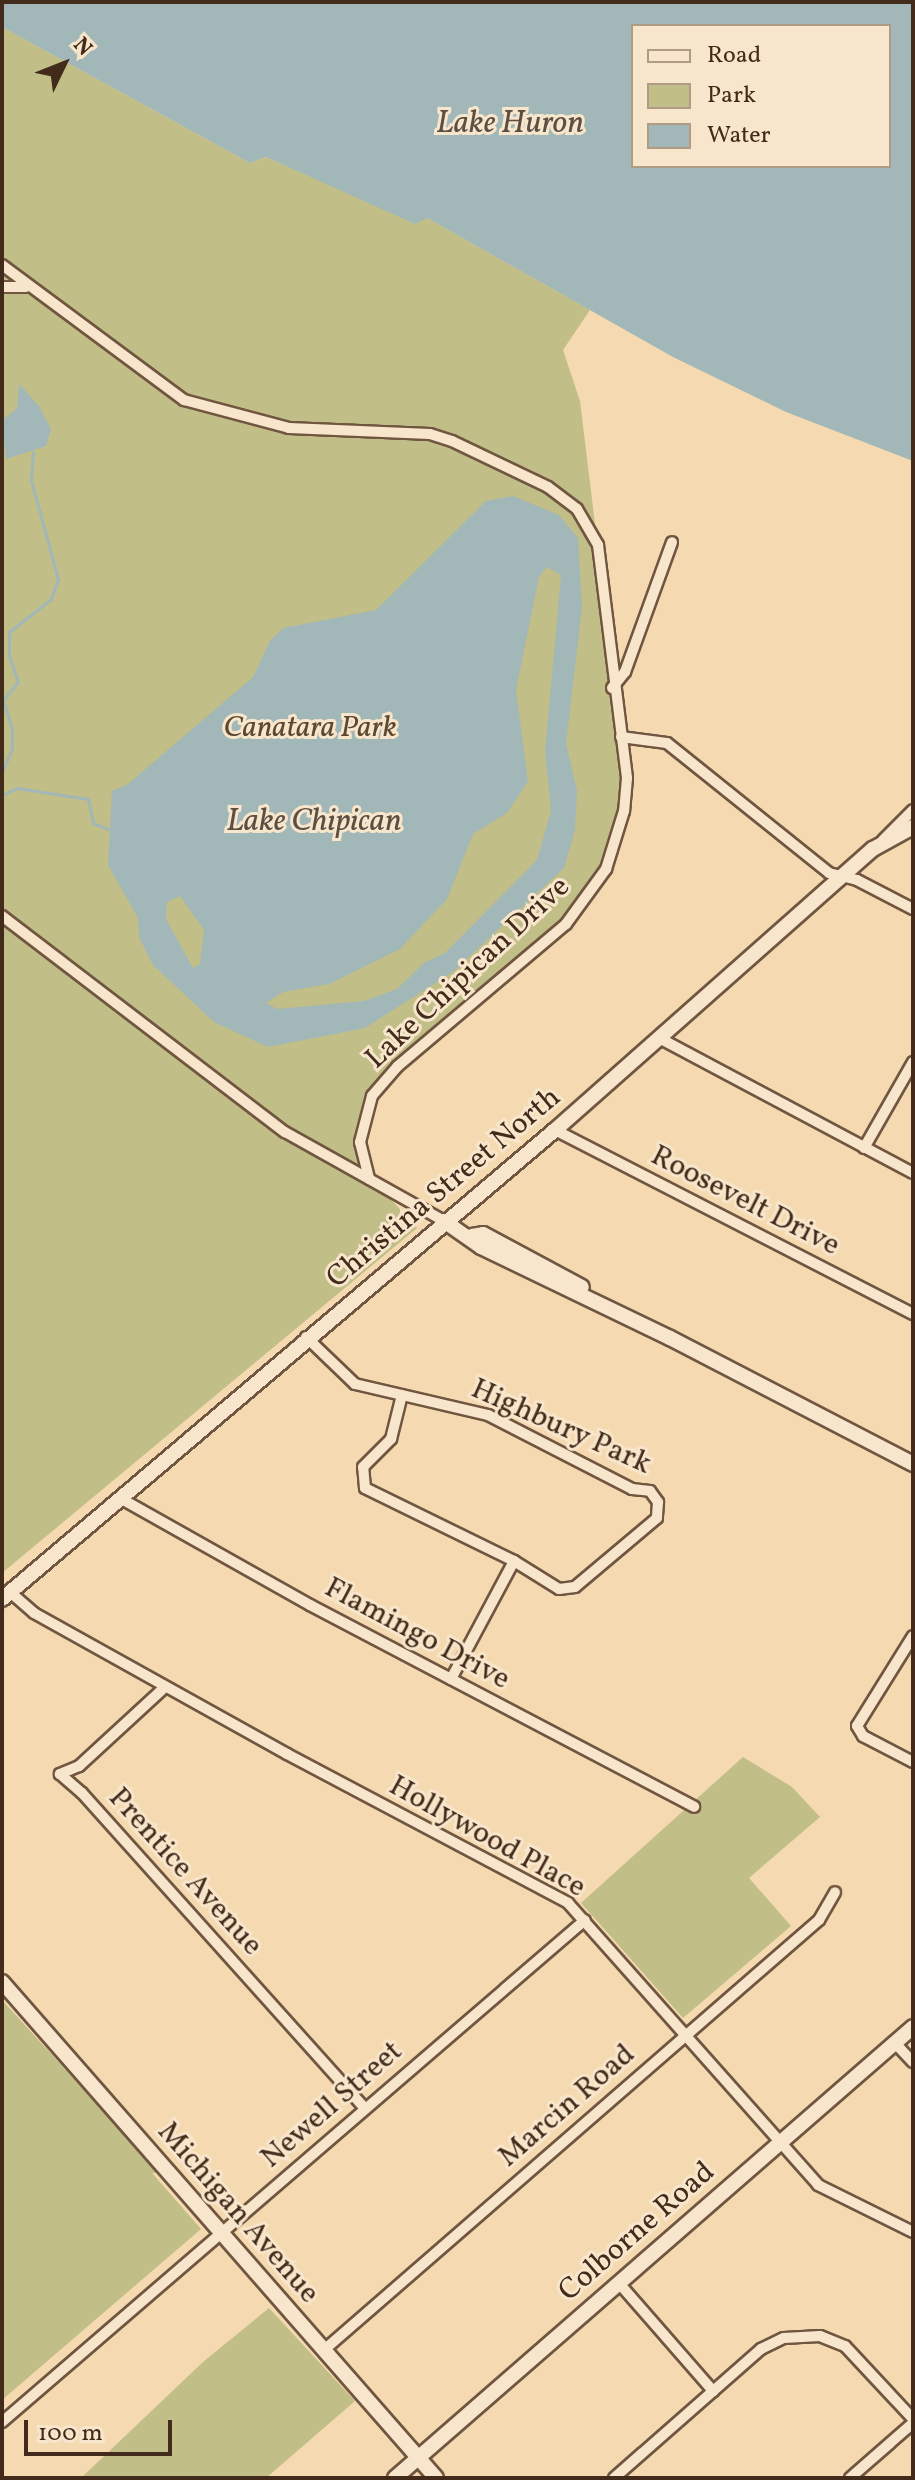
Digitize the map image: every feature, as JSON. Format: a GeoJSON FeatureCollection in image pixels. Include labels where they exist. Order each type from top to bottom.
{"type":"FeatureCollection","features":[{"type":"Feature","properties":{"kind":"main road"},"geometry":{"type":"LineString","coordinates":[[873,849],[913,827]]}},
{"type":"Feature","properties":{"kind":"main road","name":"Christina Street North"},"geometry":{"type":"LineString","coordinates":[[6,1595],[306,1337],[661,1039],[873,849]]}},
{"type":"Feature","properties":{"kind":"main road"},"geometry":{"type":"LineString","coordinates":[[444,1221],[472,1236],[481,1247],[670,1338],[913,1464]]}},
{"type":"Feature","properties":{"kind":"main road","name":"Michigan Avenue"},"geometry":{"type":"LineString","coordinates":[[2,1982],[433,2478]]}},
{"type":"Feature","properties":{"kind":"main road","name":"Colborne Road"},"geometry":{"type":"LineString","coordinates":[[396,2478],[913,2027]]}},
{"type":"Feature","properties":{"kind":"main road"},"geometry":{"type":"LineString","coordinates":[[396,2478],[433,2478]]}},
{"type":"Feature","properties":{"kind":"street","name":"Lake Chipican Drive"},"geometry":{"type":"LineString","coordinates":[[2,265],[28,288],[194,404],[289,428],[430,434],[548,487],[577,509],[598,545],[612,688],[621,737],[624,811],[606,869],[566,924],[397,1067],[372,1096],[360,1142],[369,1179]]}},
{"type":"Feature","properties":{"kind":"street"},"geometry":{"type":"LineString","coordinates":[[2,287],[28,288]]}},
{"type":"Feature","properties":{"kind":"street"},"geometry":{"type":"LineString","coordinates":[[612,688],[629,661],[672,542]]}},
{"type":"Feature","properties":{"kind":"street"},"geometry":{"type":"LineString","coordinates":[[621,737],[667,743],[829,873],[913,909]]}},
{"type":"Feature","properties":{"kind":"street","name":"Christina Street North"},"geometry":{"type":"LineString","coordinates":[[873,849],[913,810]]}},
{"type":"Feature","properties":{"kind":"street"},"geometry":{"type":"LineString","coordinates":[[2,916],[270,1121],[444,1221]]}},
{"type":"Feature","properties":{"kind":"street"},"geometry":{"type":"LineString","coordinates":[[661,1039],[913,1173]]}},
{"type":"Feature","properties":{"kind":"street"},"geometry":{"type":"LineString","coordinates":[[864,1148],[913,1062]]}},
{"type":"Feature","properties":{"kind":"street","name":"Roosevelt Drive"},"geometry":{"type":"LineString","coordinates":[[555,1130],[913,1314]]}},
{"type":"Feature","properties":{"kind":"street","name":"Highbury Park"},"geometry":{"type":"LineString","coordinates":[[306,1337],[355,1384],[488,1415],[657,1499],[655,1521],[639,1529],[571,1590],[559,1589],[514,1561],[365,1488],[363,1467],[391,1439],[402,1395]]}},
{"type":"Feature","properties":{"kind":"street","name":"Flamingo Drive"},"geometry":{"type":"LineString","coordinates":[[120,1498],[451,1679],[694,1807]]}},
{"type":"Feature","properties":{"kind":"street"},"geometry":{"type":"LineString","coordinates":[[451,1679],[514,1561]]}},
{"type":"Feature","properties":{"kind":"street","name":"Hollywood Place"},"geometry":{"type":"LineString","coordinates":[[6,1595],[165,1687],[562,1899],[585,1920],[780,2143],[830,2195],[913,2232]]}},
{"type":"Feature","properties":{"kind":"street"},"geometry":{"type":"LineString","coordinates":[[913,1636],[857,1726],[863,1736],[913,1762]]}},
{"type":"Feature","properties":{"kind":"street","name":"Prentice Avenue"},"geometry":{"type":"LineString","coordinates":[[165,1687],[79,1766],[60,1774],[82,1793],[365,2108]]}},
{"type":"Feature","properties":{"kind":"street","name":"Marcin Road"},"geometry":{"type":"LineString","coordinates":[[324,2350],[819,1920],[835,1892]]}},
{"type":"Feature","properties":{"kind":"street","name":"Newell Street"},"geometry":{"type":"LineString","coordinates":[[2,2422],[585,1920]]}},
{"type":"Feature","properties":{"kind":"street"},"geometry":{"type":"LineString","coordinates":[[895,2043],[913,2062]]}},
{"type":"Feature","properties":{"kind":"street"},"geometry":{"type":"LineString","coordinates":[[618,2282],[713,2391]]}},
{"type":"Feature","properties":{"kind":"street"},"geometry":{"type":"LineString","coordinates":[[614,2478],[769,2344],[802,2335],[820,2336],[862,2359],[913,2421],[850,2478]]}},
{"type":"Feature","properties":{"kind":"green space","name":"Canatara Park"},"geometry":{"type":"Polygon","coordinates":[[[2,27],[250,163],[266,157],[415,223],[427,218],[590,310],[563,350],[580,401],[626,778],[618,834],[591,889],[374,1097],[362,1144],[376,1183],[417,1228],[2,1573],[2,27]]]}},
{"type":"Feature","properties":{"kind":"green space"},"geometry":{"type":"Polygon","coordinates":[[[743,1757],[792,1787],[820,1817],[749,1878],[791,1926],[683,2018],[581,1903],[743,1757]]]}},
{"type":"Feature","properties":{"kind":"green space"},"geometry":{"type":"Polygon","coordinates":[[[2,2000],[160,2173],[152,2173],[201,2229],[2,2400],[2,2000]]]}},
{"type":"Feature","properties":{"kind":"green space"},"geometry":{"type":"Polygon","coordinates":[[[269,2308],[355,2401],[266,2478],[81,2478],[203,2362],[269,2308]]]}},
{"type":"Feature","properties":{"kind":"water","name":"Lake Huron"},"geometry":{"type":"Polygon","coordinates":[[[2,2],[913,2],[913,461],[786,412],[673,357],[427,218],[415,224],[266,157],[250,163],[2,27],[2,2]]]}},
{"type":"Feature","properties":{"kind":"water"},"geometry":{"type":"Polygon","coordinates":[[[19,384],[39,406],[51,429],[46,446],[6,459],[2,421],[17,408],[19,384]]]}},
{"type":"Feature","properties":{"kind":"water","name":"Lake Chipican"},"geometry":{"type":"Polygon","coordinates":[[[513,496],[559,515],[578,538],[582,607],[566,744],[577,790],[575,830],[564,868],[454,971],[365,1028],[268,1047],[214,1022],[153,965],[139,937],[138,918],[108,865],[112,791],[128,784],[253,677],[270,641],[283,628],[376,610],[486,501],[513,496]],[[547,567],[539,577],[516,690],[528,781],[507,813],[473,834],[447,899],[400,949],[329,984],[283,992],[266,1003],[277,1009],[364,1001],[397,989],[424,963],[445,953],[537,860],[551,811],[545,751],[561,575],[547,567]],[[180,896],[167,902],[166,919],[193,968],[200,964],[204,930],[180,896]]]}},
{"type":"Feature","properties":{"kind":"waterway"},"geometry":{"type":"LineString","coordinates":[[2,772],[12,749],[12,728],[3,700],[18,682],[9,656],[9,632],[51,599],[58,579],[31,480],[33,452]]}},
{"type":"Feature","properties":{"kind":"waterway"},"geometry":{"type":"LineString","coordinates":[[2,795],[17,788],[88,799],[93,823],[108,829]]}}]}
